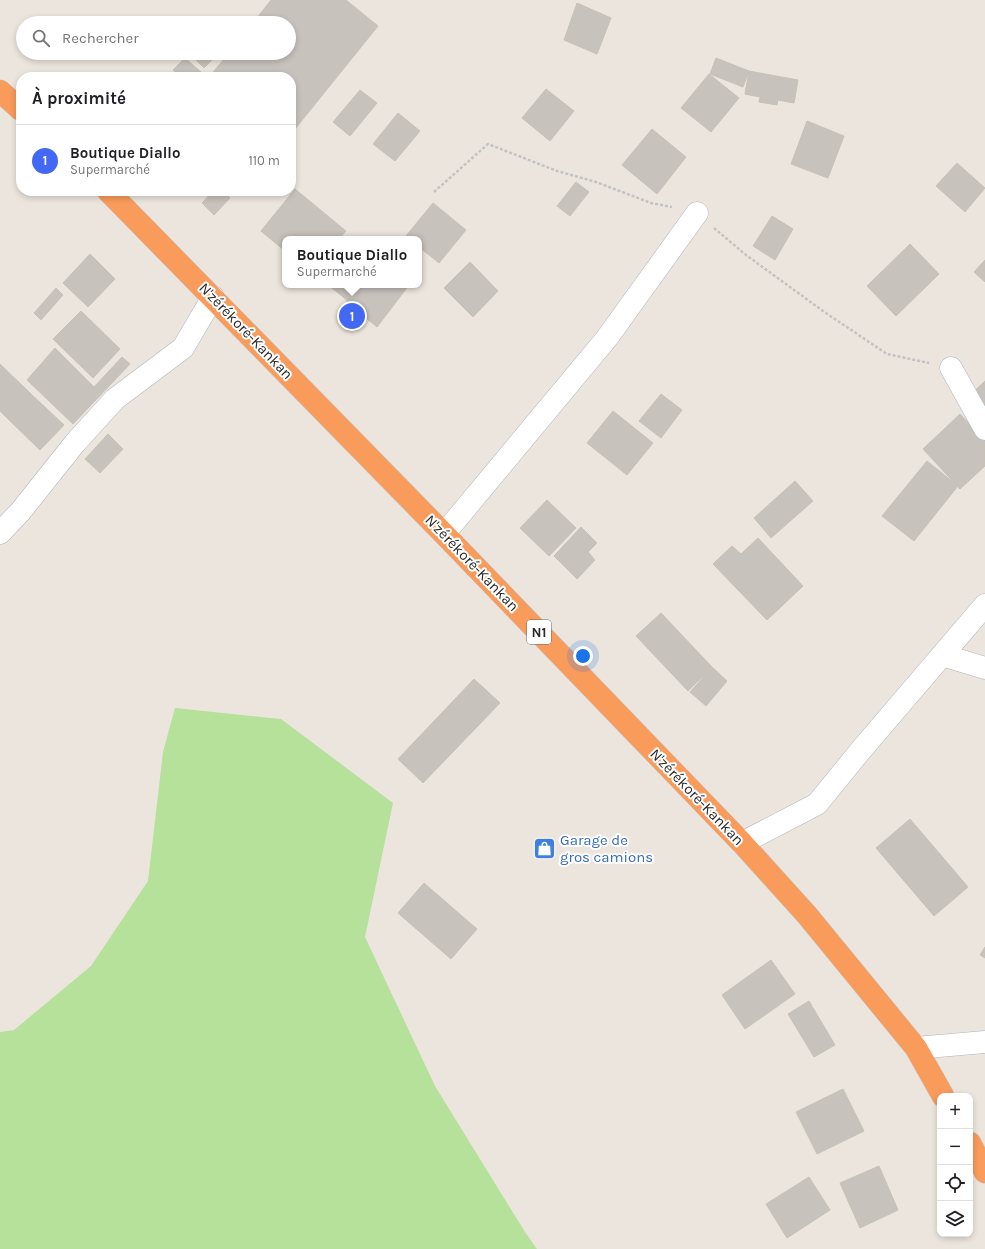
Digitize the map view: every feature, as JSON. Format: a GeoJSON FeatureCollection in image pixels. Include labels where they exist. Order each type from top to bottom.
{"type":"FeatureCollection","features":[{"type":"Feature","properties":{"kind":"highway"},"geometry":{"type":"LineString","coordinates":[[0,91],[16,105]]}},
{"type":"Feature","properties":{"kind":"highway","name":"N'zérékoré-Kankan"},"geometry":{"type":"LineString","coordinates":[[113,196],[444,534],[742,843],[807,916],[916,1048],[942,1093]]}},
{"type":"Feature","properties":{"kind":"highway"},"geometry":{"type":"LineString","coordinates":[[973,1149],[985,1172]]}},
{"type":"Feature","properties":{"kind":"street"},"geometry":{"type":"LineString","coordinates":[[444,534],[607,338],[697,213]]}},
{"type":"Feature","properties":{"kind":"street"},"geometry":{"type":"LineString","coordinates":[[0,533],[20,512],[75,443],[115,399],[183,348],[213,298]]}},
{"type":"Feature","properties":{"kind":"street"},"geometry":{"type":"LineString","coordinates":[[951,368],[985,429]]}},
{"type":"Feature","properties":{"kind":"street"},"geometry":{"type":"LineString","coordinates":[[742,843],[817,804],[861,750],[985,605]]}},
{"type":"Feature","properties":{"kind":"street"},"geometry":{"type":"LineString","coordinates":[[942,655],[985,668]]}},
{"type":"Feature","properties":{"kind":"street"},"geometry":{"type":"LineString","coordinates":[[916,1048],[985,1042]]}},
{"type":"Feature","properties":{"kind":"path"},"geometry":{"type":"LineString","coordinates":[[434,192],[488,144],[558,171],[596,182],[651,202],[697,213],[746,255],[823,311],[887,354],[951,368]]}},
{"type":"Feature","properties":{"kind":"green space"},"geometry":{"type":"Polygon","coordinates":[[[175,708],[281,719],[393,803],[365,937],[435,1086],[537,1249],[0,1249],[0,1032],[14,1030],[91,966],[148,881],[163,752],[175,708]]]}},
{"type":"Feature","properties":{"kind":"building"},"geometry":{"type":"Polygon","coordinates":[[[271,0],[346,0],[378,26],[296,128],[296,72],[213,72],[223,60],[296,60],[296,16],[258,16],[271,0]]]}},
{"type":"Feature","properties":{"kind":"building"},"geometry":{"type":"Polygon","coordinates":[[[577,3],[611,18],[597,54],[564,40],[577,3]]]}},
{"type":"Feature","properties":{"kind":"building"},"geometry":{"type":"Polygon","coordinates":[[[716,58],[749,71],[743,87],[710,74],[716,58]]]}},
{"type":"Feature","properties":{"kind":"building"},"geometry":{"type":"Polygon","coordinates":[[[183,60],[187,60],[201,72],[175,72],[173,70],[183,60]]]}},
{"type":"Feature","properties":{"kind":"building"},"geometry":{"type":"Polygon","coordinates":[[[196,60],[212,60],[204,68],[196,60]]]}},
{"type":"Feature","properties":{"kind":"building"},"geometry":{"type":"Polygon","coordinates":[[[749,71],[798,80],[794,103],[778,100],[777,105],[759,102],[760,97],[745,94],[749,71]]]}},
{"type":"Feature","properties":{"kind":"building"},"geometry":{"type":"Polygon","coordinates":[[[709,74],[739,98],[711,132],[681,108],[709,74]]]}},
{"type":"Feature","properties":{"kind":"building"},"geometry":{"type":"Polygon","coordinates":[[[546,89],[574,111],[550,141],[522,118],[546,89]]]}},
{"type":"Feature","properties":{"kind":"building"},"geometry":{"type":"Polygon","coordinates":[[[360,90],[377,103],[350,136],[333,122],[360,90]]]}},
{"type":"Feature","properties":{"kind":"building"},"geometry":{"type":"Polygon","coordinates":[[[398,113],[420,131],[395,161],[373,144],[398,113]]]}},
{"type":"Feature","properties":{"kind":"building"},"geometry":{"type":"Polygon","coordinates":[[[807,121],[844,136],[828,178],[791,164],[807,121]]]}},
{"type":"Feature","properties":{"kind":"building"},"geometry":{"type":"Polygon","coordinates":[[[652,129],[686,157],[657,194],[622,165],[652,129]]]}},
{"type":"Feature","properties":{"kind":"building"},"geometry":{"type":"Polygon","coordinates":[[[957,163],[985,188],[965,212],[936,186],[957,163]]]}},
{"type":"Feature","properties":{"kind":"building"},"geometry":{"type":"Polygon","coordinates":[[[576,182],[589,192],[570,216],[557,206],[576,182]]]}},
{"type":"Feature","properties":{"kind":"building"},"geometry":{"type":"Polygon","coordinates":[[[296,190],[346,231],[342,236],[282,236],[282,248],[261,231],[289,196],[296,196],[296,190]]]}},
{"type":"Feature","properties":{"kind":"building"},"geometry":{"type":"Polygon","coordinates":[[[208,196],[228,196],[230,198],[214,215],[202,203],[208,196]]]}},
{"type":"Feature","properties":{"kind":"building"},"geometry":{"type":"Polygon","coordinates":[[[433,203],[466,230],[439,263],[422,249],[422,236],[406,236],[433,203]]]}},
{"type":"Feature","properties":{"kind":"building"},"geometry":{"type":"Polygon","coordinates":[[[772,216],[793,229],[775,260],[753,246],[772,216]]]}},
{"type":"Feature","properties":{"kind":"building"},"geometry":{"type":"Polygon","coordinates":[[[910,244],[939,274],[896,316],[867,286],[910,244]]]}},
{"type":"Feature","properties":{"kind":"building"},"geometry":{"type":"Polygon","coordinates":[[[90,254],[115,279],[88,307],[63,283],[90,254]]]}},
{"type":"Feature","properties":{"kind":"building"},"geometry":{"type":"Polygon","coordinates":[[[985,260],[985,282],[974,272],[985,260]]]}},
{"type":"Feature","properties":{"kind":"building"},"geometry":{"type":"Polygon","coordinates":[[[470,262],[498,291],[473,317],[444,288],[470,262]]]}},
{"type":"Feature","properties":{"kind":"building"},"geometry":{"type":"Polygon","coordinates":[[[56,288],[63,295],[41,320],[34,313],[56,288]]]}},
{"type":"Feature","properties":{"kind":"building"},"geometry":{"type":"Polygon","coordinates":[[[332,288],[357,288],[347,300],[332,288]]]}},
{"type":"Feature","properties":{"kind":"building"},"geometry":{"type":"Polygon","coordinates":[[[357,288],[407,288],[377,327],[346,302],[357,288]]]}},
{"type":"Feature","properties":{"kind":"building"},"geometry":{"type":"Polygon","coordinates":[[[81,311],[120,349],[93,378],[53,339],[81,311]]]}},
{"type":"Feature","properties":{"kind":"building"},"geometry":{"type":"Polygon","coordinates":[[[55,348],[94,387],[122,357],[130,364],[73,424],[27,380],[55,348]]]}},
{"type":"Feature","properties":{"kind":"building"},"geometry":{"type":"Polygon","coordinates":[[[0,364],[30,393],[7,418],[0,411],[0,364]]]}},
{"type":"Feature","properties":{"kind":"building"},"geometry":{"type":"Polygon","coordinates":[[[985,381],[985,411],[970,395],[985,381]]]}},
{"type":"Feature","properties":{"kind":"building"},"geometry":{"type":"Polygon","coordinates":[[[30,393],[64,425],[40,450],[7,418],[30,393]]]}},
{"type":"Feature","properties":{"kind":"building"},"geometry":{"type":"Polygon","coordinates":[[[661,394],[682,410],[661,438],[639,421],[661,394]]]}},
{"type":"Feature","properties":{"kind":"building"},"geometry":{"type":"Polygon","coordinates":[[[613,411],[653,443],[627,475],[587,443],[613,411]]]}},
{"type":"Feature","properties":{"kind":"building"},"geometry":{"type":"Polygon","coordinates":[[[960,414],[985,441],[985,466],[960,489],[923,449],[960,414]]]}},
{"type":"Feature","properties":{"kind":"building"},"geometry":{"type":"Polygon","coordinates":[[[108,434],[123,449],[100,473],[85,459],[108,434]]]}},
{"type":"Feature","properties":{"kind":"building"},"geometry":{"type":"Polygon","coordinates":[[[927,461],[958,486],[914,541],[882,516],[927,461]]]}},
{"type":"Feature","properties":{"kind":"building"},"geometry":{"type":"Polygon","coordinates":[[[795,481],[813,501],[771,538],[754,518],[795,481]]]}},
{"type":"Feature","properties":{"kind":"building"},"geometry":{"type":"Polygon","coordinates":[[[547,500],[576,528],[549,556],[520,528],[547,500]]]}},
{"type":"Feature","properties":{"kind":"building"},"geometry":{"type":"Polygon","coordinates":[[[581,527],[597,543],[588,552],[595,560],[577,579],[554,556],[581,527]]]}},
{"type":"Feature","properties":{"kind":"building"},"geometry":{"type":"Polygon","coordinates":[[[758,538],[803,586],[767,620],[713,564],[732,546],[741,554],[758,538]]]}},
{"type":"Feature","properties":{"kind":"building"},"geometry":{"type":"Polygon","coordinates":[[[661,613],[712,667],[688,691],[636,636],[661,613]]]}},
{"type":"Feature","properties":{"kind":"building"},"geometry":{"type":"Polygon","coordinates":[[[712,667],[727,681],[706,706],[690,692],[712,667]]]}},
{"type":"Feature","properties":{"kind":"building"},"geometry":{"type":"Polygon","coordinates":[[[474,679],[500,703],[423,783],[398,759],[474,679]]]}},
{"type":"Feature","properties":{"kind":"building"},"geometry":{"type":"Polygon","coordinates":[[[910,819],[968,887],[934,916],[876,848],[910,819]]]}},
{"type":"Feature","properties":{"kind":"building"},"geometry":{"type":"Polygon","coordinates":[[[424,883],[477,929],[451,959],[398,913],[424,883]]]}},
{"type":"Feature","properties":{"kind":"building"},"geometry":{"type":"Polygon","coordinates":[[[985,947],[985,958],[980,955],[985,947]]]}},
{"type":"Feature","properties":{"kind":"building"},"geometry":{"type":"Polygon","coordinates":[[[771,960],[795,994],[745,1029],[722,995],[771,960]]]}},
{"type":"Feature","properties":{"kind":"building"},"geometry":{"type":"Polygon","coordinates":[[[809,1001],[835,1045],[814,1057],[788,1014],[809,1001]]]}},
{"type":"Feature","properties":{"kind":"building"},"geometry":{"type":"Polygon","coordinates":[[[843,1089],[864,1131],[817,1154],[796,1112],[843,1089]]]}},
{"type":"Feature","properties":{"kind":"building"},"geometry":{"type":"Polygon","coordinates":[[[879,1166],[898,1210],[860,1228],[840,1183],[879,1166]]]}},
{"type":"Feature","properties":{"kind":"building"},"geometry":{"type":"Polygon","coordinates":[[[809,1177],[830,1210],[787,1238],[766,1204],[809,1177]]]}},
{"type":"Feature","properties":{"kind":"place","name":"Boutique Diallo"},"geometry":{"type":"Point","coordinates":[352,316]}},
{"type":"Feature","properties":{"kind":"place","name":"Garage de gros camions"},"geometry":{"type":"Point","coordinates":[544,849]}}]}
